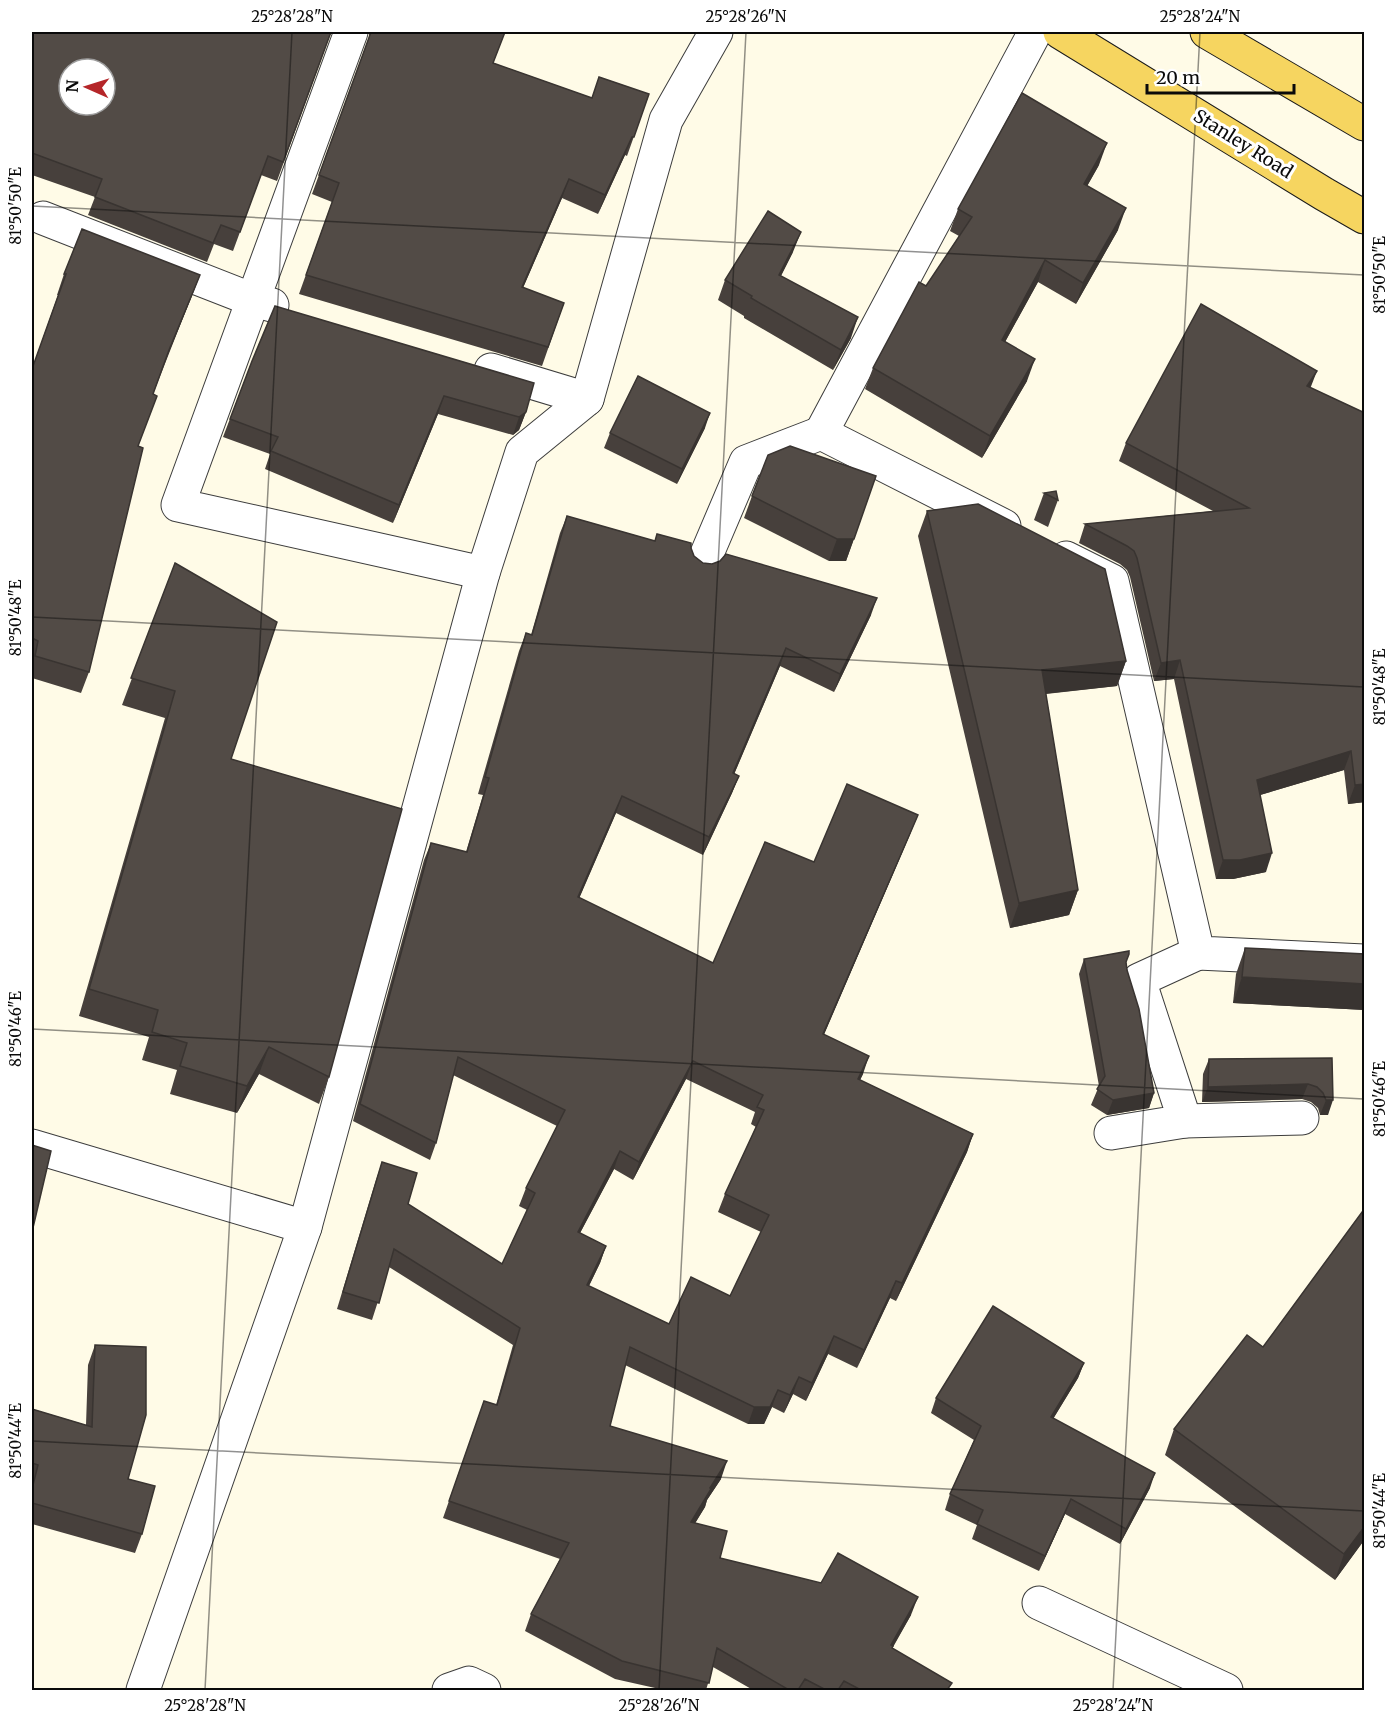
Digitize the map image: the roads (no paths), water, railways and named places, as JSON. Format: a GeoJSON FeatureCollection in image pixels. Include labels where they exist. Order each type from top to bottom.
{"type":"FeatureCollection","features":[{"type":"Feature","properties":{"kind":"main road","name":"Stanley Road"},"geometry":{"type":"LineString","coordinates":[[1060,32],[1365,218]]}},
{"type":"Feature","properties":{"kind":"main road"},"geometry":{"type":"LineString","coordinates":[[1207,32],[1365,124]]}},
{"type":"Feature","properties":{"kind":"street"},"geometry":{"type":"LineString","coordinates":[[351,32],[178,505],[483,573]]}},
{"type":"Feature","properties":{"kind":"street"},"geometry":{"type":"LineString","coordinates":[[144,1690],[305,1227],[483,573],[522,452],[587,399],[666,120],[716,32]]}},
{"type":"Feature","properties":{"kind":"street"},"geometry":{"type":"LineString","coordinates":[[703,563],[746,462],[820,433],[1035,32]]}},
{"type":"Feature","properties":{"kind":"street"},"geometry":{"type":"LineString","coordinates":[[43,218],[253,300],[297,313]]}},
{"type":"Feature","properties":{"kind":"street"},"geometry":{"type":"LineString","coordinates":[[464,362],[587,399]]}},
{"type":"Feature","properties":{"kind":"street"},"geometry":{"type":"LineString","coordinates":[[820,433],[1112,581],[1198,953]]}},
{"type":"Feature","properties":{"kind":"street"},"geometry":{"type":"LineString","coordinates":[[1185,1121],[1139,980],[1198,953],[1365,961]]}},
{"type":"Feature","properties":{"kind":"street"},"geometry":{"type":"LineString","coordinates":[[1111,1133],[1185,1121],[1302,1118]]}},
{"type":"Feature","properties":{"kind":"street"},"geometry":{"type":"LineString","coordinates":[[32,1146],[305,1227]]}},
{"type":"Feature","properties":{"kind":"street"},"geometry":{"type":"LineString","coordinates":[[1039,1604],[1226,1690]]}},
{"type":"Feature","properties":{"kind":"street"},"geometry":{"type":"LineString","coordinates":[[449,1690],[469,1683],[484,1690]]}}]}
